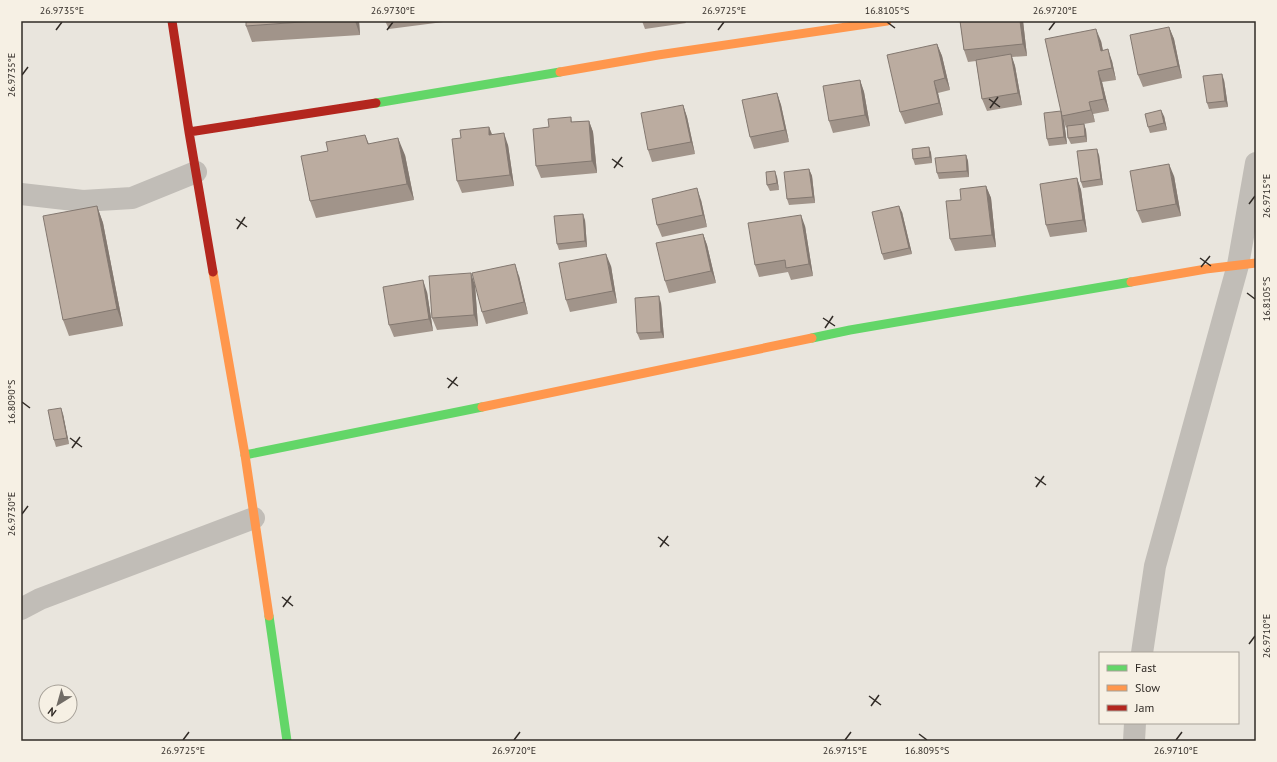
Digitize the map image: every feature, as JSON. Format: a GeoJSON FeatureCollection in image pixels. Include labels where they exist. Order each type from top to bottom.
{"type":"FeatureCollection","features":[{"type":"Feature","properties":{"kind":"street"},"geometry":{"type":"LineString","coordinates":[[172,21],[189,132],[244,455],[287,741]]}},
{"type":"Feature","properties":{"kind":"street"},"geometry":{"type":"LineString","coordinates":[[189,132],[399,100],[658,55],[887,21]]}},
{"type":"Feature","properties":{"kind":"street"},"geometry":{"type":"LineString","coordinates":[[1142,652],[1155,566],[1247,264],[1256,163]]}},
{"type":"Feature","properties":{"kind":"street"},"geometry":{"type":"LineString","coordinates":[[21,194],[83,201],[132,198],[196,172]]}},
{"type":"Feature","properties":{"kind":"street"},"geometry":{"type":"LineString","coordinates":[[244,455],[649,373],[850,330],[1206,269],[1247,264]]}},
{"type":"Feature","properties":{"kind":"street"},"geometry":{"type":"LineString","coordinates":[[21,609],[40,599],[254,518]]}},
{"type":"Feature","properties":{"kind":"street"},"geometry":{"type":"LineString","coordinates":[[1134,741],[1135,724]]}},
{"type":"Feature","properties":{"kind":"building"},"geometry":{"type":"Polygon","coordinates":[[[246,21],[315,21],[246,26],[246,21]]]}},
{"type":"Feature","properties":{"kind":"building"},"geometry":{"type":"Polygon","coordinates":[[[960,21],[1020,21],[1023,44],[964,50],[960,21]]]}},
{"type":"Feature","properties":{"kind":"building"},"geometry":{"type":"Polygon","coordinates":[[[1169,27],[1178,66],[1138,75],[1130,35],[1169,27]]]}},
{"type":"Feature","properties":{"kind":"building"},"geometry":{"type":"Polygon","coordinates":[[[1096,29],[1101,51],[1108,49],[1112,68],[1098,71],[1104,99],[1089,102],[1091,110],[1062,116],[1045,39],[1096,29]]]}},
{"type":"Feature","properties":{"kind":"building"},"geometry":{"type":"Polygon","coordinates":[[[937,44],[945,78],[934,81],[939,103],[900,112],[887,55],[937,44]]]}},
{"type":"Feature","properties":{"kind":"building"},"geometry":{"type":"Polygon","coordinates":[[[1011,54],[1018,93],[982,99],[976,60],[1011,54]]]}},
{"type":"Feature","properties":{"kind":"building"},"geometry":{"type":"Polygon","coordinates":[[[1222,74],[1225,101],[1207,103],[1203,76],[1222,74]]]}},
{"type":"Feature","properties":{"kind":"building"},"geometry":{"type":"Polygon","coordinates":[[[860,80],[865,115],[829,121],[823,86],[860,80]]]}},
{"type":"Feature","properties":{"kind":"building"},"geometry":{"type":"Polygon","coordinates":[[[777,93],[785,130],[750,137],[742,100],[777,93]]]}},
{"type":"Feature","properties":{"kind":"building"},"geometry":{"type":"Polygon","coordinates":[[[683,105],[691,142],[648,150],[641,113],[683,105]]]}},
{"type":"Feature","properties":{"kind":"building"},"geometry":{"type":"Polygon","coordinates":[[[1161,110],[1164,123],[1148,127],[1145,114],[1161,110]]]}},
{"type":"Feature","properties":{"kind":"building"},"geometry":{"type":"Polygon","coordinates":[[[1061,111],[1064,137],[1047,139],[1044,113],[1061,111]]]}},
{"type":"Feature","properties":{"kind":"building"},"geometry":{"type":"Polygon","coordinates":[[[571,117],[571,122],[589,121],[592,161],[536,166],[533,129],[549,127],[548,119],[571,117]]]}},
{"type":"Feature","properties":{"kind":"building"},"geometry":{"type":"Polygon","coordinates":[[[1084,124],[1085,136],[1068,138],[1067,126],[1084,124]]]}},
{"type":"Feature","properties":{"kind":"building"},"geometry":{"type":"Polygon","coordinates":[[[489,127],[489,135],[504,133],[510,175],[457,181],[452,139],[461,138],[460,130],[489,127]]]}},
{"type":"Feature","properties":{"kind":"building"},"geometry":{"type":"Polygon","coordinates":[[[365,135],[368,144],[398,138],[407,184],[310,201],[301,156],[328,151],[326,142],[365,135]]]}},
{"type":"Feature","properties":{"kind":"building"},"geometry":{"type":"Polygon","coordinates":[[[929,147],[930,157],[913,159],[912,149],[929,147]]]}},
{"type":"Feature","properties":{"kind":"building"},"geometry":{"type":"Polygon","coordinates":[[[1097,149],[1101,179],[1081,182],[1077,151],[1097,149]]]}},
{"type":"Feature","properties":{"kind":"building"},"geometry":{"type":"Polygon","coordinates":[[[966,155],[967,171],[937,173],[935,158],[966,155]]]}},
{"type":"Feature","properties":{"kind":"building"},"geometry":{"type":"Polygon","coordinates":[[[1169,164],[1176,204],[1137,211],[1130,171],[1169,164]]]}},
{"type":"Feature","properties":{"kind":"building"},"geometry":{"type":"Polygon","coordinates":[[[809,169],[813,197],[787,199],[784,172],[809,169]]]}},
{"type":"Feature","properties":{"kind":"building"},"geometry":{"type":"Polygon","coordinates":[[[775,171],[777,183],[767,185],[766,172],[775,171]]]}},
{"type":"Feature","properties":{"kind":"building"},"geometry":{"type":"Polygon","coordinates":[[[1077,178],[1083,220],[1046,225],[1040,184],[1077,178]]]}},
{"type":"Feature","properties":{"kind":"building"},"geometry":{"type":"Polygon","coordinates":[[[986,186],[992,235],[950,239],[946,201],[961,200],[960,189],[986,186]]]}},
{"type":"Feature","properties":{"kind":"building"},"geometry":{"type":"Polygon","coordinates":[[[697,188],[703,215],[657,225],[652,199],[697,188]]]}},
{"type":"Feature","properties":{"kind":"building"},"geometry":{"type":"Polygon","coordinates":[[[97,206],[117,309],[63,320],[43,216],[97,206]]]}},
{"type":"Feature","properties":{"kind":"building"},"geometry":{"type":"Polygon","coordinates":[[[899,206],[909,248],[882,254],[872,212],[899,206]]]}},
{"type":"Feature","properties":{"kind":"building"},"geometry":{"type":"Polygon","coordinates":[[[583,214],[585,241],[557,244],[554,216],[583,214]]]}},
{"type":"Feature","properties":{"kind":"building"},"geometry":{"type":"Polygon","coordinates":[[[801,215],[809,264],[786,268],[785,260],[755,265],[748,223],[801,215]]]}},
{"type":"Feature","properties":{"kind":"building"},"geometry":{"type":"Polygon","coordinates":[[[703,234],[711,271],[665,281],[656,243],[703,234]]]}},
{"type":"Feature","properties":{"kind":"building"},"geometry":{"type":"Polygon","coordinates":[[[606,254],[613,291],[566,300],[559,263],[606,254]]]}},
{"type":"Feature","properties":{"kind":"building"},"geometry":{"type":"Polygon","coordinates":[[[515,264],[524,302],[482,312],[472,273],[515,264]]]}},
{"type":"Feature","properties":{"kind":"building"},"geometry":{"type":"Polygon","coordinates":[[[471,273],[474,315],[432,318],[429,276],[471,273]]]}},
{"type":"Feature","properties":{"kind":"building"},"geometry":{"type":"Polygon","coordinates":[[[423,280],[429,319],[389,325],[383,287],[423,280]]]}},
{"type":"Feature","properties":{"kind":"building"},"geometry":{"type":"Polygon","coordinates":[[[659,296],[661,332],[637,333],[635,298],[659,296]]]}},
{"type":"Feature","properties":{"kind":"building"},"geometry":{"type":"Polygon","coordinates":[[[61,408],[67,438],[54,440],[48,410],[61,408]]]}},
{"type":"Feature","properties":{"kind":"traffic: fast"},"geometry":{"type":"LineString","coordinates":[[376,103],[560,72]]}},
{"type":"Feature","properties":{"kind":"traffic: fast"},"geometry":{"type":"LineString","coordinates":[[812,338],[850,330],[1131,282]]}},
{"type":"Feature","properties":{"kind":"traffic: fast"},"geometry":{"type":"LineString","coordinates":[[245,455],[482,407]]}},
{"type":"Feature","properties":{"kind":"traffic: fast"},"geometry":{"type":"LineString","coordinates":[[269,616],[287,741]]}},
{"type":"Feature","properties":{"kind":"traffic: slow"},"geometry":{"type":"LineString","coordinates":[[560,72],[658,55],[887,21]]}},
{"type":"Feature","properties":{"kind":"traffic: slow"},"geometry":{"type":"LineString","coordinates":[[1131,282],[1206,269],[1256,263]]}},
{"type":"Feature","properties":{"kind":"traffic: slow"},"geometry":{"type":"LineString","coordinates":[[213,272],[245,455],[269,616]]}},
{"type":"Feature","properties":{"kind":"traffic: slow"},"geometry":{"type":"LineString","coordinates":[[482,407],[812,338]]}},
{"type":"Feature","properties":{"kind":"traffic: jam"},"geometry":{"type":"LineString","coordinates":[[172,21],[213,272]]}},
{"type":"Feature","properties":{"kind":"traffic: jam"},"geometry":{"type":"LineString","coordinates":[[189,132],[376,103]]}}]}
